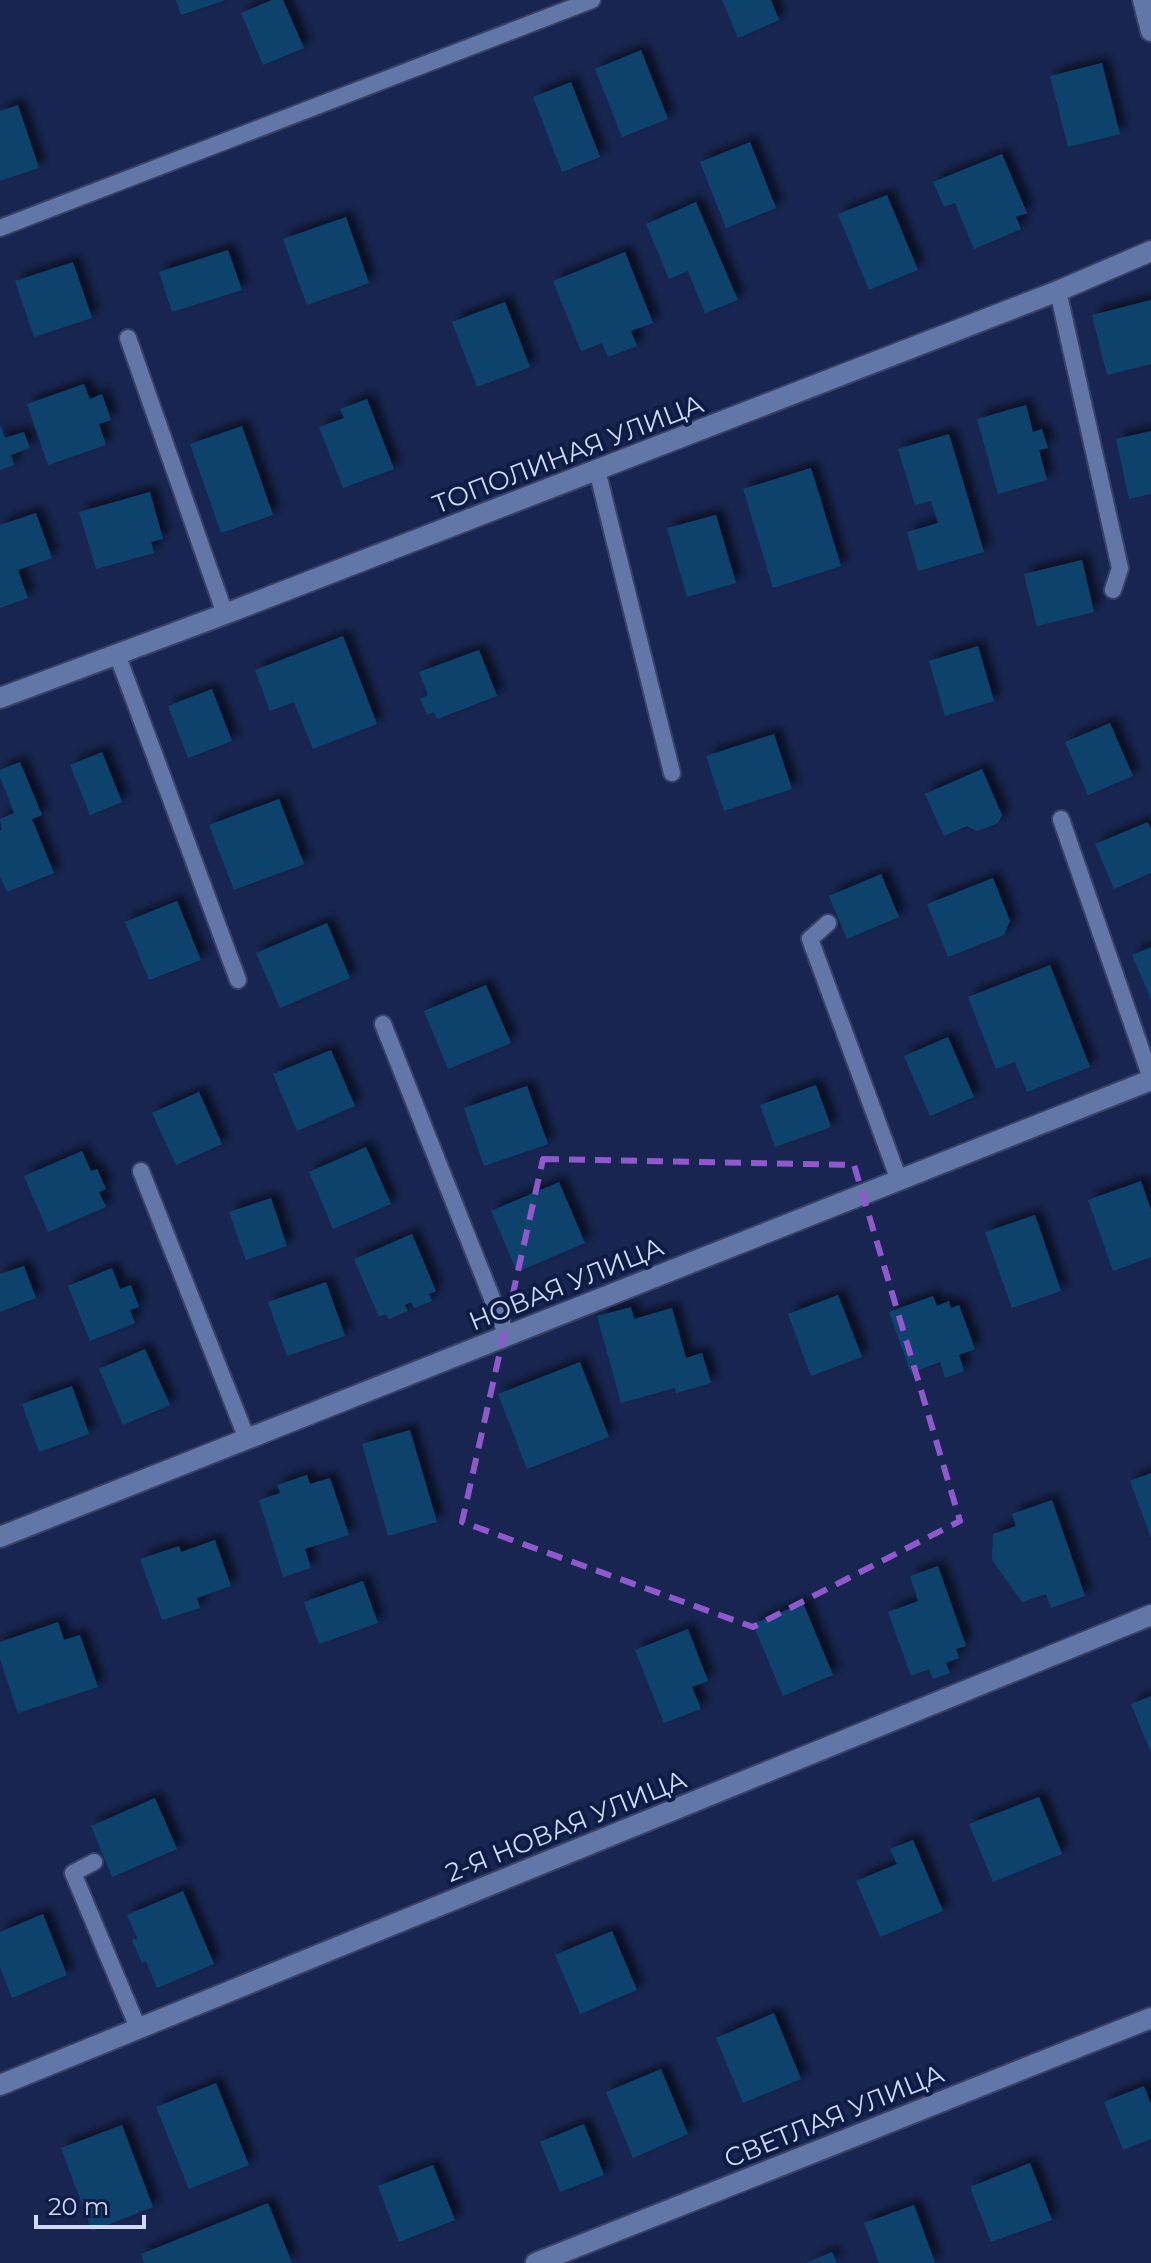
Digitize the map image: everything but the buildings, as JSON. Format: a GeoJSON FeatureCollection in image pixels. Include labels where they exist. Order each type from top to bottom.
{"type":"FeatureCollection","features":[{"type":"Feature","properties":{"kind":"street"},"geometry":{"type":"LineString","coordinates":[[1143,0],[1151,31]]}},
{"type":"Feature","properties":{"kind":"street","name":"ТОПОЛИНАЯ УЛИЦА"},"geometry":{"type":"LineString","coordinates":[[0,698],[1058,291],[1151,251]]}},
{"type":"Feature","properties":{"kind":"street","name":"НОВАЯ УЛИЦА"},"geometry":{"type":"LineString","coordinates":[[2,1532],[247,1439],[1151,1079]]}},
{"type":"Feature","properties":{"kind":"street","name":"2-Я НОВАЯ УЛИЦА"},"geometry":{"type":"LineString","coordinates":[[0,2085],[1151,1615]]}},
{"type":"Feature","properties":{"kind":"street","name":"СВЕТЛАЯ УЛИЦА"},"geometry":{"type":"LineString","coordinates":[[536,2263],[1151,2018]]}},
{"type":"Feature","properties":{"kind":"lane"},"geometry":{"type":"LineString","coordinates":[[0,228],[592,0]]}},
{"type":"Feature","properties":{"kind":"lane"},"geometry":{"type":"LineString","coordinates":[[1058,291],[1120,568],[1113,590]]}},
{"type":"Feature","properties":{"kind":"lane"},"geometry":{"type":"LineString","coordinates":[[128,338],[225,614]]}},
{"type":"Feature","properties":{"kind":"lane"},"geometry":{"type":"LineString","coordinates":[[597,470],[672,773]]}},
{"type":"Feature","properties":{"kind":"lane"},"geometry":{"type":"LineString","coordinates":[[117,654],[238,980]]}},
{"type":"Feature","properties":{"kind":"lane"},"geometry":{"type":"LineString","coordinates":[[1061,819],[1151,1079]]}},
{"type":"Feature","properties":{"kind":"lane"},"geometry":{"type":"LineString","coordinates":[[828,923],[810,939],[899,1180]]}},
{"type":"Feature","properties":{"kind":"lane"},"geometry":{"type":"LineString","coordinates":[[383,1024],[507,1336]]}},
{"type":"Feature","properties":{"kind":"lane"},"geometry":{"type":"LineString","coordinates":[[141,1171],[247,1439]]}},
{"type":"Feature","properties":{"kind":"lane"},"geometry":{"type":"LineString","coordinates":[[94,1862],[73,1873],[138,2028]]}},
{"type":"Feature","properties":{"kind":"highlighted area"},"geometry":{"type":"Polygon","coordinates":[[[543,1159],[854,1165],[960,1521],[753,1627],[462,1522],[543,1159]]]}}]}
